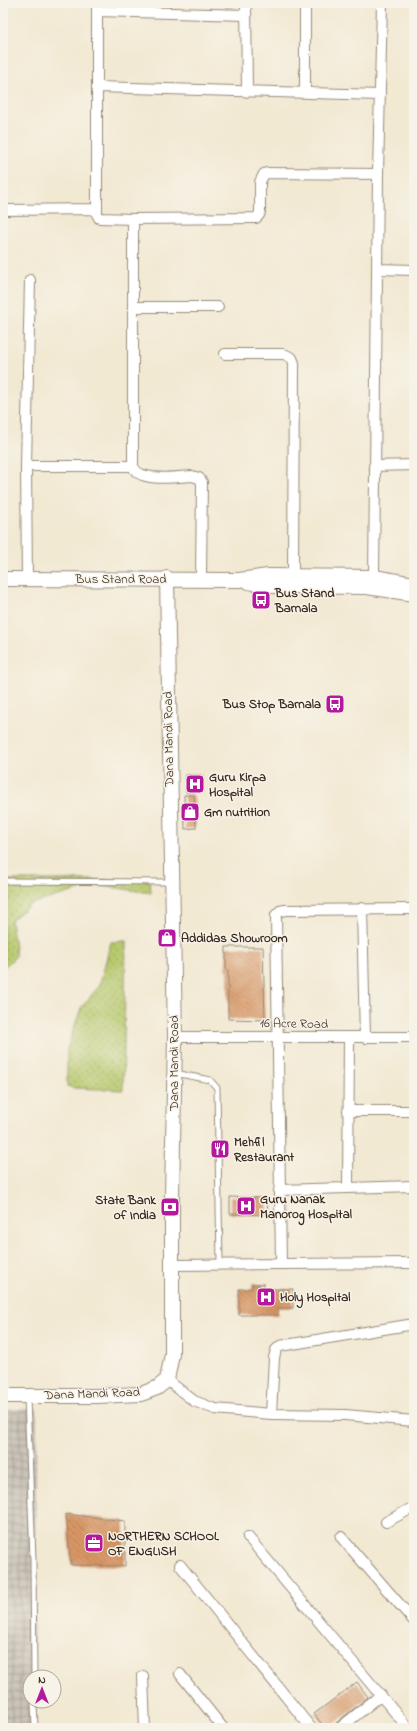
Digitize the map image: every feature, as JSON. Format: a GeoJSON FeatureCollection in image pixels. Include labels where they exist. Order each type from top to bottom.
{"type":"FeatureCollection","features":[{"type":"Feature","properties":{"kind":"street"},"geometry":{"type":"LineString","coordinates":[[246,3],[247,92]]}},
{"type":"Feature","properties":{"kind":"street"},"geometry":{"type":"LineString","coordinates":[[305,3],[305,93]]}},
{"type":"Feature","properties":{"kind":"street"},"geometry":{"type":"LineString","coordinates":[[374,577],[378,174],[382,3]]}},
{"type":"Feature","properties":{"kind":"street"},"geometry":{"type":"LineString","coordinates":[[246,15],[97,7],[99,218],[256,218],[260,212],[260,182],[264,174],[378,174]]}},
{"type":"Feature","properties":{"kind":"street"},"geometry":{"type":"LineString","coordinates":[[98,87],[380,95]]}},
{"type":"Feature","properties":{"kind":"street"},"geometry":{"type":"LineString","coordinates":[[3,210],[98,209]]}},
{"type":"Feature","properties":{"kind":"street"},"geometry":{"type":"LineString","coordinates":[[133,219],[133,466],[134,470],[140,475],[148,477],[192,476],[199,478],[202,482],[201,579]]}},
{"type":"Feature","properties":{"kind":"street"},"geometry":{"type":"LineString","coordinates":[[377,269],[414,270]]}},
{"type":"Feature","properties":{"kind":"street"},"geometry":{"type":"LineString","coordinates":[[27,579],[26,466],[30,280]]}},
{"type":"Feature","properties":{"kind":"street"},"geometry":{"type":"LineString","coordinates":[[133,307],[218,307]]}},
{"type":"Feature","properties":{"kind":"street"},"geometry":{"type":"LineString","coordinates":[[225,354],[284,354],[292,358],[294,363],[293,576]]}},
{"type":"Feature","properties":{"kind":"street"},"geometry":{"type":"LineString","coordinates":[[374,466],[414,465]]}},
{"type":"Feature","properties":{"kind":"street"},"geometry":{"type":"LineString","coordinates":[[26,466],[133,466]]}},
{"type":"Feature","properties":{"kind":"street","name":"Bus Stand Road"},"geometry":{"type":"LineString","coordinates":[[3,579],[167,578],[239,580],[268,576],[293,576],[374,577],[414,584]]}},
{"type":"Feature","properties":{"kind":"street","name":"Dana Mandi Road"},"geometry":{"type":"LineString","coordinates":[[3,1396],[142,1394],[157,1388],[167,1380],[172,1354],[175,1037],[167,578]]}},
{"type":"Feature","properties":{"kind":"street","name":"Bus Stand Road"},"geometry":{"type":"LineString","coordinates":[[239,580],[270,586],[368,587],[414,594]]}},
{"type":"Feature","properties":{"kind":"street"},"geometry":{"type":"LineString","coordinates":[[362,908],[365,1038]]}},
{"type":"Feature","properties":{"kind":"street"},"geometry":{"type":"LineString","coordinates":[[281,1263],[276,915],[280,911],[284,910],[362,908],[414,909]]}},
{"type":"Feature","properties":{"kind":"street","name":"16 Acre Road"},"geometry":{"type":"LineString","coordinates":[[175,1037],[414,1037]]}},
{"type":"Feature","properties":{"kind":"street"},"geometry":{"type":"LineString","coordinates":[[348,1188],[349,1038]]}},
{"type":"Feature","properties":{"kind":"street"},"geometry":{"type":"LineString","coordinates":[[348,1111],[414,1111]]}},
{"type":"Feature","properties":{"kind":"street"},"geometry":{"type":"LineString","coordinates":[[279,1190],[414,1186]]}},
{"type":"Feature","properties":{"kind":"street"},"geometry":{"type":"LineString","coordinates":[[172,1265],[414,1263]]}},
{"type":"Feature","properties":{"kind":"street"},"geometry":{"type":"LineString","coordinates":[[270,1414],[274,1358],[276,1350],[280,1346],[414,1324]]}},
{"type":"Feature","properties":{"kind":"street"},"geometry":{"type":"LineString","coordinates":[[167,1380],[194,1401],[204,1406],[231,1411],[270,1414],[345,1415],[414,1421]]}},
{"type":"Feature","properties":{"kind":"street"},"geometry":{"type":"LineString","coordinates":[[386,1522],[414,1507]]}},
{"type":"Feature","properties":{"kind":"street"},"geometry":{"type":"LineString","coordinates":[[248,1537],[408,1728]]}},
{"type":"Feature","properties":{"kind":"street"},"geometry":{"type":"LineString","coordinates":[[341,1537],[414,1621]]}},
{"type":"Feature","properties":{"kind":"street"},"geometry":{"type":"LineString","coordinates":[[180,1566],[311,1728]]}},
{"type":"Feature","properties":{"kind":"street"},"geometry":{"type":"LineString","coordinates":[[180,1674],[223,1728]]}},
{"type":"Feature","properties":{"kind":"street"},"geometry":{"type":"LineString","coordinates":[[143,1676],[145,1728]]}},
{"type":"Feature","properties":{"kind":"street"},"geometry":{"type":"LineString","coordinates":[[340,1728],[381,1695]]}},
{"type":"Feature","properties":{"kind":"lane"},"geometry":{"type":"LineString","coordinates":[[3,881],[172,882]]}},
{"type":"Feature","properties":{"kind":"lane"},"geometry":{"type":"LineString","coordinates":[[175,1073],[210,1080],[217,1088],[220,1264]]}},
{"type":"Feature","properties":{"kind":"lane"},"geometry":{"type":"LineString","coordinates":[[27,1396],[33,1560],[34,1669]]}},
{"type":"Feature","properties":{"kind":"lane"},"geometry":{"type":"LineString","coordinates":[[34,1709],[35,1728]]}},
{"type":"Feature","properties":{"kind":"shaded area"},"geometry":{"type":"Polygon","coordinates":[[[3,1409],[37,1409],[33,1669],[22,1669],[22,1709],[33,1709],[33,1728],[3,1728],[3,1409]]]}},
{"type":"Feature","properties":{"kind":"green space"},"geometry":{"type":"Polygon","coordinates":[[[3,880],[150,880],[151,893],[96,885],[31,904],[11,920],[16,956],[3,968],[3,880]]]}},
{"type":"Feature","properties":{"kind":"green space"},"geometry":{"type":"Polygon","coordinates":[[[126,941],[123,1090],[74,1088],[67,1086],[67,1049],[81,1008],[99,986],[111,942],[126,941]]]}},
{"type":"Feature","properties":{"kind":"building"},"geometry":{"type":"Polygon","coordinates":[[[186,775],[201,775],[201,792],[186,792],[186,775]]]}},
{"type":"Feature","properties":{"kind":"building","name":"Gm nutrition"},"geometry":{"type":"Polygon","coordinates":[[[184,795],[194,795],[196,828],[185,829],[184,795]]]}},
{"type":"Feature","properties":{"kind":"building"},"geometry":{"type":"Polygon","coordinates":[[[226,947],[263,947],[265,1020],[228,1019],[228,970],[226,970],[226,947]]]}},
{"type":"Feature","properties":{"kind":"building"},"geometry":{"type":"Polygon","coordinates":[[[230,1197],[268,1198],[267,1215],[230,1214],[230,1197]]]}},
{"type":"Feature","properties":{"kind":"building"},"geometry":{"type":"Polygon","coordinates":[[[252,1284],[264,1284],[264,1289],[293,1289],[293,1308],[278,1308],[278,1315],[239,1315],[239,1289],[252,1289],[252,1284]]]}},
{"type":"Feature","properties":{"kind":"building"},"geometry":{"type":"Polygon","coordinates":[[[66,1514],[125,1521],[125,1566],[71,1565],[66,1514]]]}},
{"type":"Feature","properties":{"kind":"building"},"geometry":{"type":"Polygon","coordinates":[[[357,1682],[368,1697],[336,1723],[334,1728],[325,1728],[314,1714],[357,1682]]]}},
{"type":"Feature","properties":{"kind":"place","name":"Bus Stand Barnala"},"geometry":{"type":"Point","coordinates":[261,600]}},
{"type":"Feature","properties":{"kind":"place","name":"Bus Stop Barnala"},"geometry":{"type":"Point","coordinates":[335,704]}},
{"type":"Feature","properties":{"kind":"place","name":"Guru Kirpa Hospital"},"geometry":{"type":"Point","coordinates":[195,784]}},
{"type":"Feature","properties":{"kind":"place","name":"Gm nutrition"},"geometry":{"type":"Point","coordinates":[190,812]}},
{"type":"Feature","properties":{"kind":"place","name":"Addidas Showroom"},"geometry":{"type":"Point","coordinates":[167,938]}},
{"type":"Feature","properties":{"kind":"place","name":"Mehfil Restaurant"},"geometry":{"type":"Point","coordinates":[220,1149]}},
{"type":"Feature","properties":{"kind":"place","name":"Guru Nanak Manorog Hospital"},"geometry":{"type":"Point","coordinates":[246,1206]}},
{"type":"Feature","properties":{"kind":"place","name":"State Bank of India"},"geometry":{"type":"Point","coordinates":[170,1207]}},
{"type":"Feature","properties":{"kind":"place","name":"Holy Hospital"},"geometry":{"type":"Point","coordinates":[266,1297]}},
{"type":"Feature","properties":{"kind":"place","name":"NORTHERN SCHOOL OF ENGLISH"},"geometry":{"type":"Point","coordinates":[94,1543]}}]}
